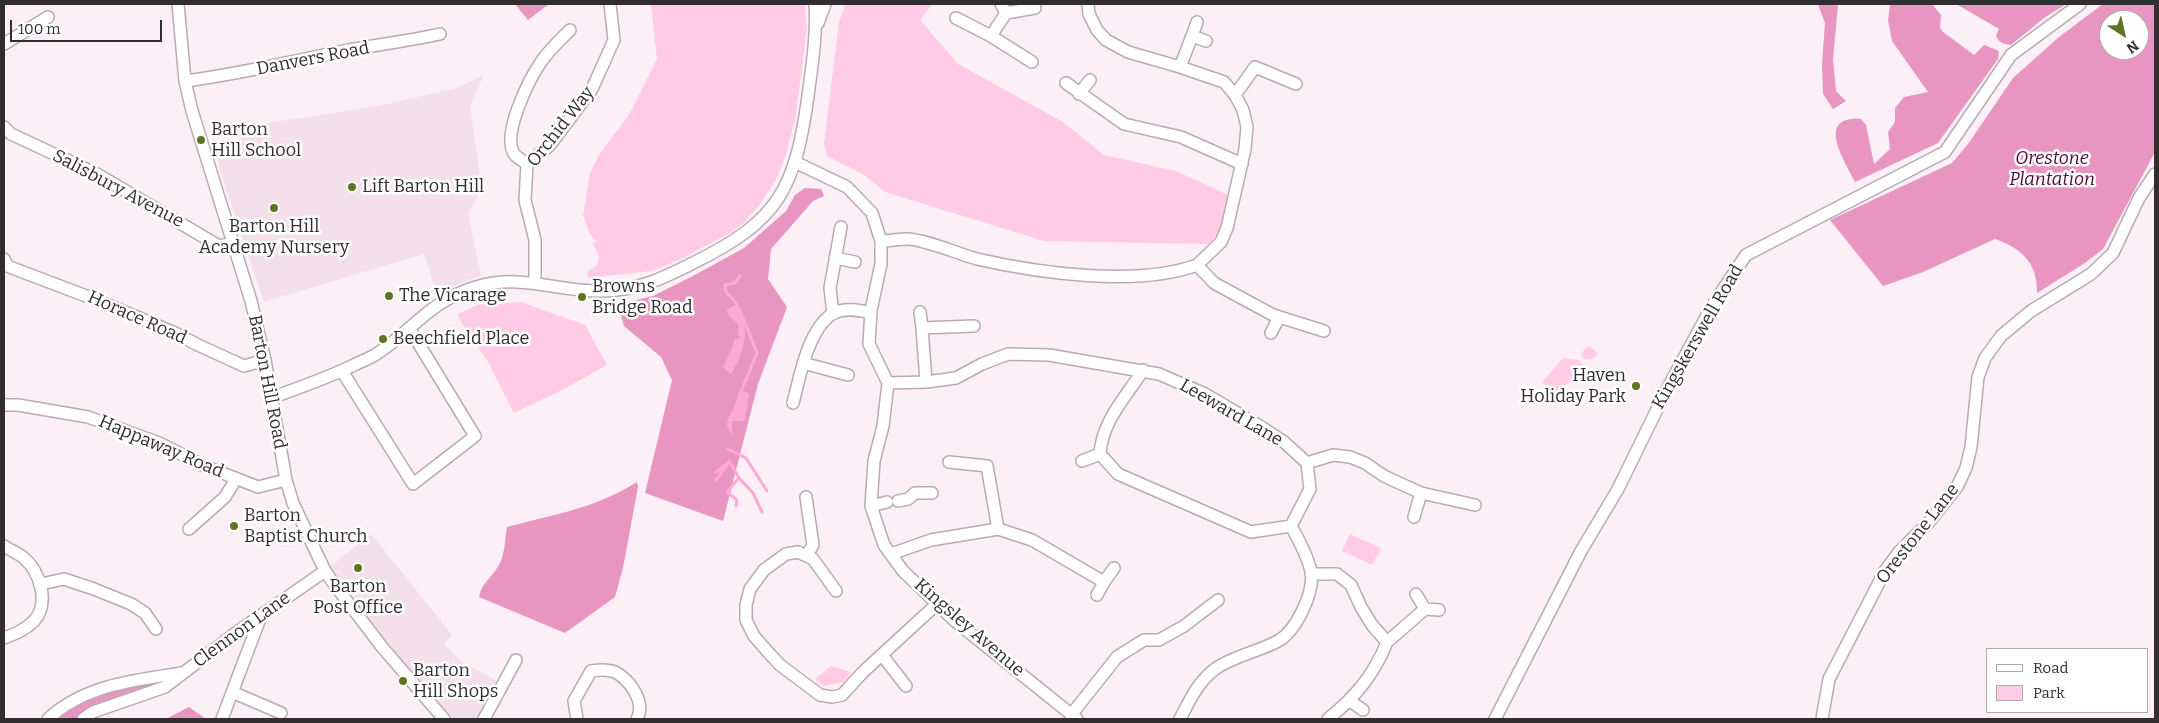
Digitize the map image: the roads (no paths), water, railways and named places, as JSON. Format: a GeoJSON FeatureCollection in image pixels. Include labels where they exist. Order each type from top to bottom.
{"type":"FeatureCollection","features":[{"type":"Feature","properties":{"kind":"street","name":"Barton Hill Road"},"geometry":{"type":"LineString","coordinates":[[178,4],[185,81],[192,111],[234,243],[265,360],[286,480],[293,503],[325,571],[382,647],[444,719]]}},
{"type":"Feature","properties":{"kind":"street","name":"Orchid Way"},"geometry":{"type":"LineString","coordinates":[[535,282],[535,240],[526,200],[527,164],[550,145],[592,90],[614,40],[610,4]]}},
{"type":"Feature","properties":{"kind":"street"},"geometry":{"type":"LineString","coordinates":[[271,398],[342,371],[377,354],[432,307],[449,297],[475,287],[508,281],[535,282],[602,291],[642,285],[672,274],[720,250],[747,232],[768,212],[783,191],[795,162],[802,138],[816,29],[815,4]]}},
{"type":"Feature","properties":{"kind":"street"},"geometry":{"type":"LineString","coordinates":[[816,29],[825,4]]}},
{"type":"Feature","properties":{"kind":"street"},"geometry":{"type":"LineString","coordinates":[[881,242],[909,239],[977,258],[1034,270],[1142,277],[1182,270],[1197,264],[1221,242],[1228,228],[1242,164],[1247,128],[1243,110],[1235,95],[1224,82],[1128,52],[1106,40],[1097,30],[1089,14],[1088,4]]}},
{"type":"Feature","properties":{"kind":"street","name":"Kingskerswell Road"},"geometry":{"type":"LineString","coordinates":[[1496,719],[1581,550],[1618,489],[1666,391],[1712,306],[1746,255],[1945,152],[2011,55],[2080,4]]}},
{"type":"Feature","properties":{"kind":"street"},"geometry":{"type":"LineString","coordinates":[[990,36],[1003,9],[1035,8]]}},
{"type":"Feature","properties":{"kind":"street"},"geometry":{"type":"LineString","coordinates":[[4,44],[48,17]]}},
{"type":"Feature","properties":{"kind":"street"},"geometry":{"type":"LineString","coordinates":[[956,18],[1032,62]]}},
{"type":"Feature","properties":{"kind":"street"},"geometry":{"type":"LineString","coordinates":[[1180,67],[1198,22]]}},
{"type":"Feature","properties":{"kind":"street"},"geometry":{"type":"LineString","coordinates":[[527,164],[515,154],[511,143],[512,129],[525,87],[542,60],[570,30]]}},
{"type":"Feature","properties":{"kind":"street","name":"Danvers Road"},"geometry":{"type":"LineString","coordinates":[[185,81],[255,71],[345,51],[410,41],[440,34]]}},
{"type":"Feature","properties":{"kind":"street"},"geometry":{"type":"LineString","coordinates":[[1192,36],[1206,42]]}},
{"type":"Feature","properties":{"kind":"street"},"geometry":{"type":"LineString","coordinates":[[1235,95],[1255,67],[1296,84]]}},
{"type":"Feature","properties":{"kind":"street"},"geometry":{"type":"LineString","coordinates":[[1079,94],[1090,80]]}},
{"type":"Feature","properties":{"kind":"street"},"geometry":{"type":"LineString","coordinates":[[1066,83],[1124,124],[1181,137],[1242,164]]}},
{"type":"Feature","properties":{"kind":"street","name":"Salisbury Avenue"},"geometry":{"type":"LineString","coordinates":[[4,127],[12,134],[97,174],[219,246],[234,243]]}},
{"type":"Feature","properties":{"kind":"street"},"geometry":{"type":"LineString","coordinates":[[795,162],[847,187],[872,213],[881,242],[881,264],[871,312],[869,344],[888,383]]}},
{"type":"Feature","properties":{"kind":"street","name":"Orestone Lane"},"geometry":{"type":"LineString","coordinates":[[1822,719],[1822,709],[1829,679],[1885,571],[1899,552],[1930,521],[1957,487],[1966,468],[1971,446],[1978,377],[1986,358],[2001,336],[2024,317],[2091,274],[2113,253],[2139,198],[2155,174]]}},
{"type":"Feature","properties":{"kind":"street"},"geometry":{"type":"LineString","coordinates":[[833,314],[830,288],[841,227]]}},
{"type":"Feature","properties":{"kind":"street"},"geometry":{"type":"LineString","coordinates":[[835,258],[855,262]]}},
{"type":"Feature","properties":{"kind":"street","name":"Horace Road"},"geometry":{"type":"LineString","coordinates":[[6,263],[176,333],[198,346],[244,366],[265,360]]}},
{"type":"Feature","properties":{"kind":"street"},"geometry":{"type":"LineString","coordinates":[[1197,264],[1214,283],[1279,317],[1324,331]]}},
{"type":"Feature","properties":{"kind":"street"},"geometry":{"type":"LineString","coordinates":[[793,403],[803,363],[811,341],[818,330],[833,314],[852,309],[871,312]]}},
{"type":"Feature","properties":{"kind":"street"},"geometry":{"type":"LineString","coordinates":[[920,312],[926,382]]}},
{"type":"Feature","properties":{"kind":"street"},"geometry":{"type":"LineString","coordinates":[[1271,333],[1279,317]]}},
{"type":"Feature","properties":{"kind":"street"},"geometry":{"type":"LineString","coordinates":[[922,328],[974,326]]}},
{"type":"Feature","properties":{"kind":"street"},"geometry":{"type":"LineString","coordinates":[[342,371],[413,484],[476,436],[408,328]]}},
{"type":"Feature","properties":{"kind":"street","name":"Leeward Lane"},"geometry":{"type":"LineString","coordinates":[[888,383],[926,382],[956,378],[982,364],[1008,354],[1049,354],[1143,370],[1159,374],[1214,399],[1277,437],[1306,463]]}},
{"type":"Feature","properties":{"kind":"street"},"geometry":{"type":"LineString","coordinates":[[803,363],[848,375]]}},
{"type":"Feature","properties":{"kind":"street"},"geometry":{"type":"LineString","coordinates":[[1143,370],[1105,427],[1101,441],[1100,454],[1118,474],[1251,532],[1291,526]]}},
{"type":"Feature","properties":{"kind":"street","name":"Kingsley Avenue"},"geometry":{"type":"LineString","coordinates":[[888,383],[883,426],[874,461],[871,506],[884,545],[903,571],[955,621],[1074,717]]}},
{"type":"Feature","properties":{"kind":"street","name":"Happaway Road"},"geometry":{"type":"LineString","coordinates":[[4,405],[18,405],[88,417],[159,443],[202,465],[258,487],[286,480]]}},
{"type":"Feature","properties":{"kind":"street"},"geometry":{"type":"LineString","coordinates":[[1082,462],[1100,454]]}},
{"type":"Feature","properties":{"kind":"street"},"geometry":{"type":"LineString","coordinates":[[1291,526],[1310,488],[1306,463],[1333,455],[1350,457],[1365,463],[1384,476],[1421,493],[1475,505]]}},
{"type":"Feature","properties":{"kind":"street"},"geometry":{"type":"LineString","coordinates":[[949,462],[987,466],[998,528]]}},
{"type":"Feature","properties":{"kind":"street"},"geometry":{"type":"LineString","coordinates":[[189,529],[225,497],[236,478]]}},
{"type":"Feature","properties":{"kind":"street"},"geometry":{"type":"LineString","coordinates":[[871,506],[908,499],[915,493],[932,493]]}},
{"type":"Feature","properties":{"kind":"street"},"geometry":{"type":"LineString","coordinates":[[1414,517],[1421,493]]}},
{"type":"Feature","properties":{"kind":"street"},"geometry":{"type":"LineString","coordinates":[[806,497],[813,545],[806,555]]}},
{"type":"Feature","properties":{"kind":"street"},"geometry":{"type":"LineString","coordinates":[[1180,719],[1199,683],[1216,668],[1278,641],[1288,634],[1295,623],[1308,596],[1312,574],[1307,556],[1291,526]]}},
{"type":"Feature","properties":{"kind":"street"},"geometry":{"type":"LineString","coordinates":[[891,554],[931,540],[998,528],[1032,540],[1104,582]]}},
{"type":"Feature","properties":{"kind":"street"},"geometry":{"type":"LineString","coordinates":[[4,546],[23,558],[35,572],[41,584],[42,595],[35,620],[22,631],[4,638]]}},
{"type":"Feature","properties":{"kind":"street"},"geometry":{"type":"LineString","coordinates":[[836,591],[812,559],[798,552],[786,554],[764,570],[750,589],[746,605],[746,620],[754,636],[780,665],[820,695],[832,697],[842,695],[863,672],[938,603]]}},
{"type":"Feature","properties":{"kind":"street"},"geometry":{"type":"LineString","coordinates":[[1097,595],[1114,568]]}},
{"type":"Feature","properties":{"kind":"street","name":"Clennon Lane"},"geometry":{"type":"LineString","coordinates":[[83,719],[93,712],[165,687],[325,571]]}},
{"type":"Feature","properties":{"kind":"street"},"geometry":{"type":"LineString","coordinates":[[1312,574],[1337,574],[1351,585],[1372,625],[1387,642]]}},
{"type":"Feature","properties":{"kind":"street"},"geometry":{"type":"LineString","coordinates":[[41,584],[64,579],[94,589],[131,604],[145,613],[156,629]]}},
{"type":"Feature","properties":{"kind":"street"},"geometry":{"type":"LineString","coordinates":[[1416,594],[1425,608],[1439,610]]}},
{"type":"Feature","properties":{"kind":"street"},"geometry":{"type":"LineString","coordinates":[[1074,717],[1117,657],[1144,640],[1159,640],[1184,626],[1218,600]]}},
{"type":"Feature","properties":{"kind":"street"},"geometry":{"type":"LineString","coordinates":[[1328,719],[1350,701],[1381,659],[1387,642],[1425,608]]}},
{"type":"Feature","properties":{"kind":"street"},"geometry":{"type":"LineString","coordinates":[[222,719],[261,616]]}},
{"type":"Feature","properties":{"kind":"street"},"geometry":{"type":"LineString","coordinates":[[882,655],[906,686]]}},
{"type":"Feature","properties":{"kind":"street"},"geometry":{"type":"LineString","coordinates":[[484,719],[516,660]]}},
{"type":"Feature","properties":{"kind":"street"},"geometry":{"type":"LineString","coordinates":[[577,719],[574,701],[590,672],[598,670],[614,672],[634,689],[639,702],[640,713],[637,719]]}},
{"type":"Feature","properties":{"kind":"street","name":"Clennon Lane"},"geometry":{"type":"LineString","coordinates":[[48,719],[67,704],[95,691],[125,682],[184,673]]}},
{"type":"Feature","properties":{"kind":"street"},"geometry":{"type":"LineString","coordinates":[[232,692],[281,713]]}},
{"type":"Feature","properties":{"kind":"street"},"geometry":{"type":"LineString","coordinates":[[1350,701],[1363,710]]}},
{"type":"Feature","properties":{"kind":"waterway"},"geometry":{"type":"LineString","coordinates":[[740,276],[735,283],[725,285],[725,289],[740,311],[757,353],[742,389]]}},
{"type":"Feature","properties":{"kind":"waterway"},"geometry":{"type":"LineString","coordinates":[[728,449],[746,458],[767,491]]}},
{"type":"Feature","properties":{"kind":"waterway"},"geometry":{"type":"LineString","coordinates":[[729,461],[739,478],[753,493],[762,512]]}},
{"type":"Feature","properties":{"kind":"waterway"},"geometry":{"type":"LineString","coordinates":[[716,480],[729,462]]}},
{"type":"Feature","properties":{"kind":"waterway"},"geometry":{"type":"LineString","coordinates":[[716,472],[727,464]]}},
{"type":"Feature","properties":{"kind":"waterway"},"geometry":{"type":"LineString","coordinates":[[736,506],[737,500],[727,492],[739,478]]}},
{"type":"Feature","properties":{"kind":"place","name":"Barton Hill School"},"geometry":{"type":"Point","coordinates":[201,140]}},
{"type":"Feature","properties":{"kind":"place","name":"Lift Barton Hill"},"geometry":{"type":"Point","coordinates":[352,187]}},
{"type":"Feature","properties":{"kind":"place","name":"Barton Hill Academy Nursery"},"geometry":{"type":"Point","coordinates":[274,208]}},
{"type":"Feature","properties":{"kind":"place","name":"The Vicarage"},"geometry":{"type":"Point","coordinates":[389,296]}},
{"type":"Feature","properties":{"kind":"place","name":"Browns Bridge Road"},"geometry":{"type":"Point","coordinates":[582,297]}},
{"type":"Feature","properties":{"kind":"place","name":"Beechfield Place"},"geometry":{"type":"Point","coordinates":[383,339]}},
{"type":"Feature","properties":{"kind":"place","name":"Haven Holiday Park"},"geometry":{"type":"Point","coordinates":[1636,386]}},
{"type":"Feature","properties":{"kind":"place","name":"Barton Baptist Church"},"geometry":{"type":"Point","coordinates":[234,526]}},
{"type":"Feature","properties":{"kind":"place","name":"Barton Post Office"},"geometry":{"type":"Point","coordinates":[358,568]}},
{"type":"Feature","properties":{"kind":"place","name":"Barton Hill Shops"},"geometry":{"type":"Point","coordinates":[403,681]}},
{"type":"Feature","properties":{"kind":"park label","name":"Orestone Plantation"},"geometry":{"type":"Point","coordinates":[2052,169]}}]}
